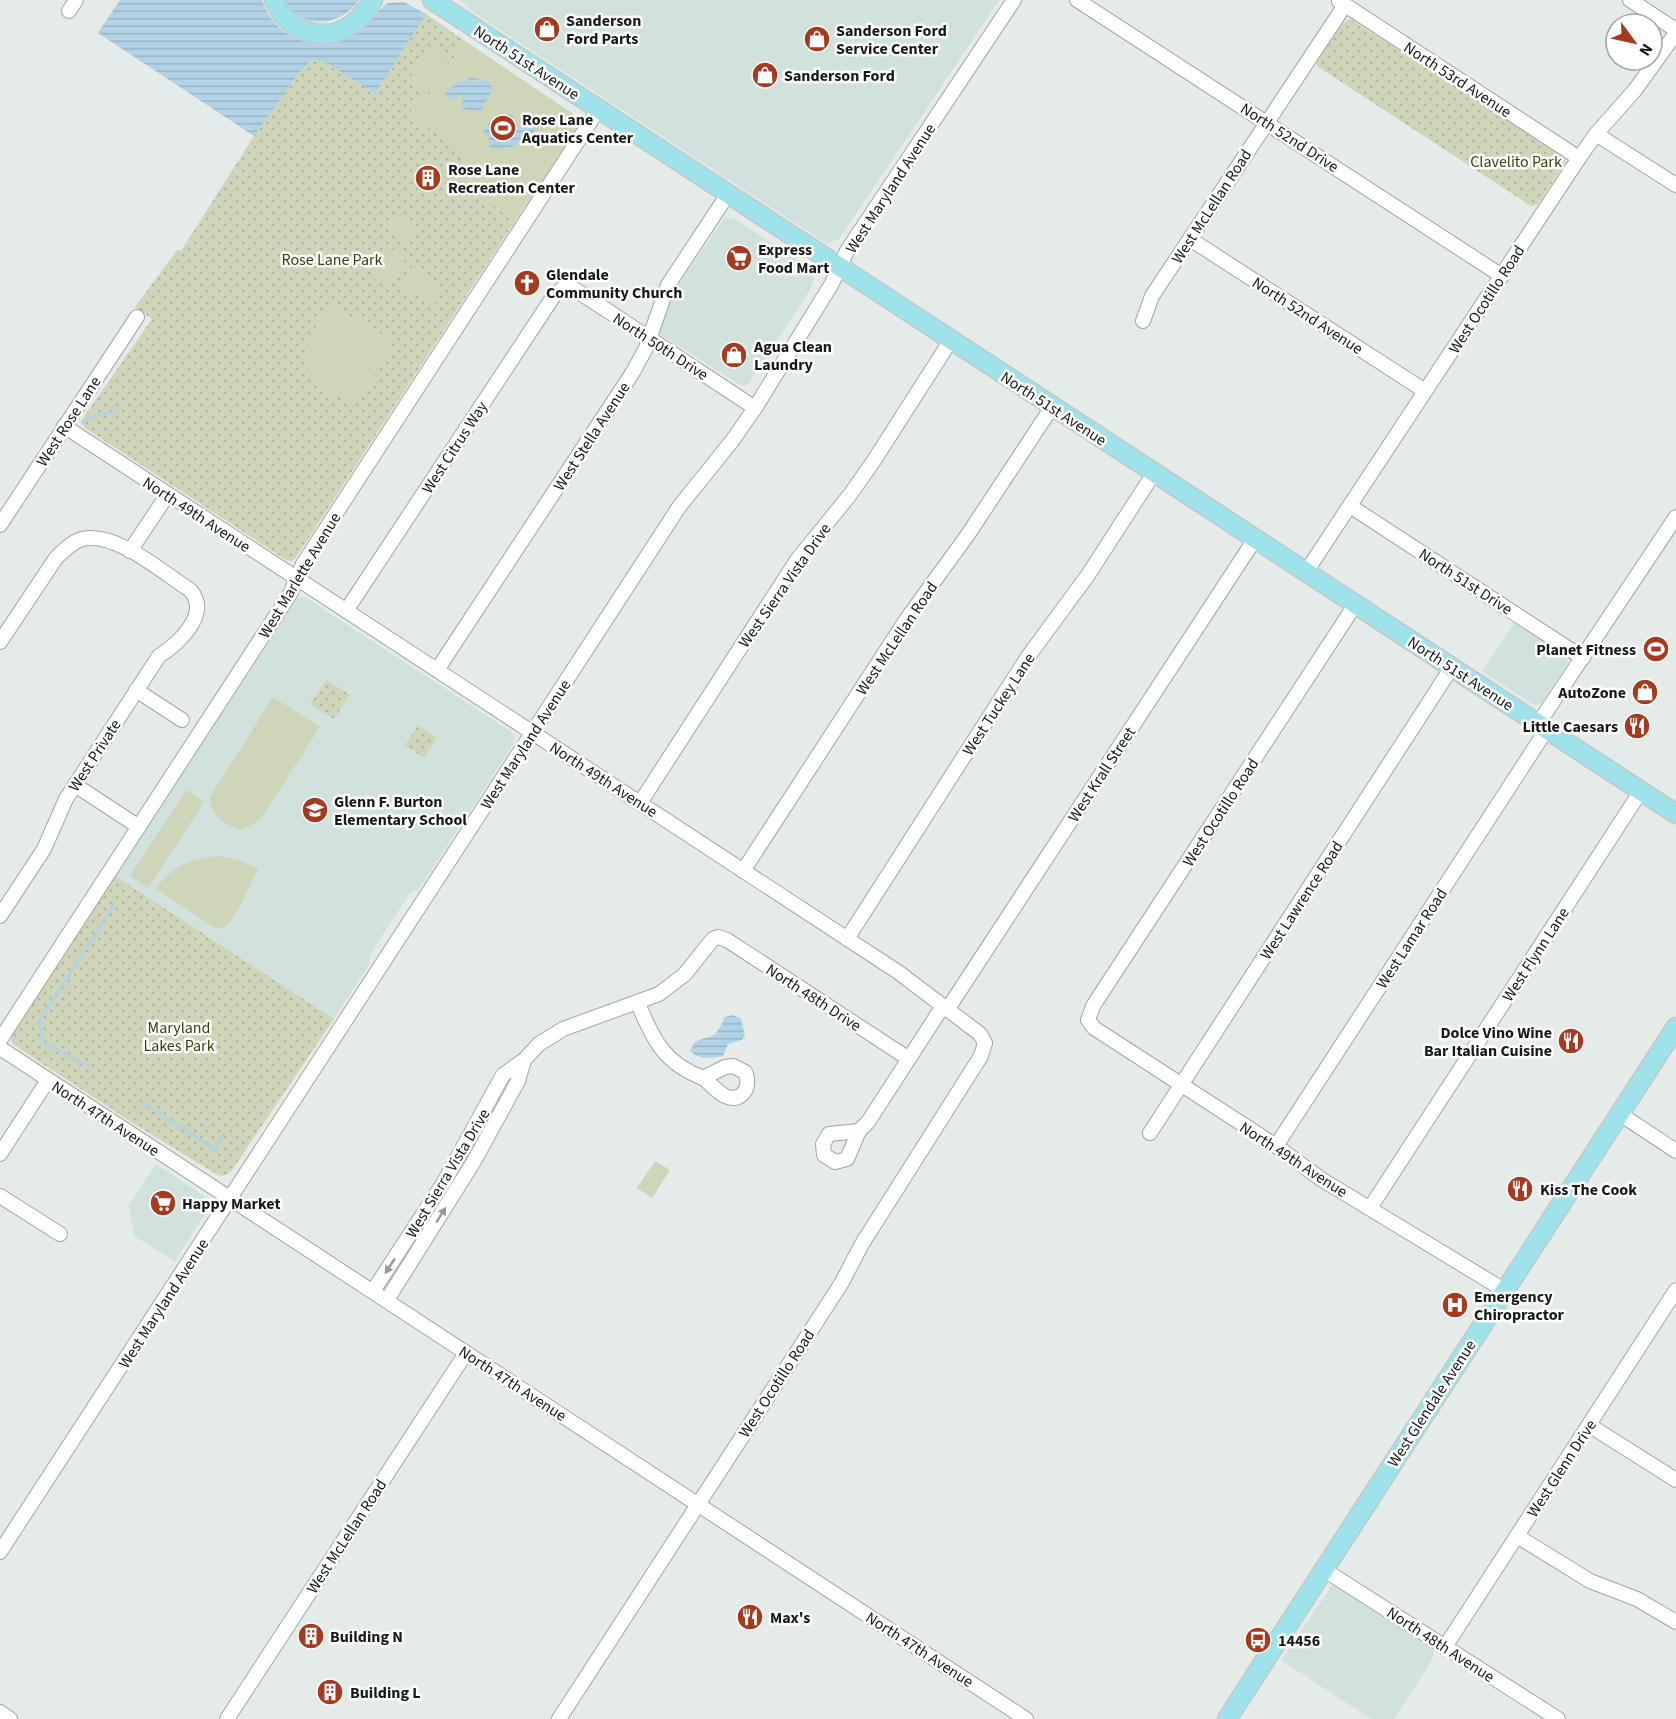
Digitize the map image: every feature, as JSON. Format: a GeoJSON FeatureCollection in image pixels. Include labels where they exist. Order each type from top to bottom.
{"type":"FeatureCollection","features":[{"type":"Feature","properties":{"kind":"main road"},"geometry":{"type":"LineString","coordinates":[[274,0],[285,18],[296,27],[313,33],[326,34],[338,32],[352,24],[373,0]]}},
{"type":"Feature","properties":{"kind":"main road","name":"North 51st Avenue"},"geometry":{"type":"LineString","coordinates":[[432,0],[1676,814]]}},
{"type":"Feature","properties":{"kind":"main road","name":"West Glendale Avenue"},"geometry":{"type":"LineString","coordinates":[[1227,1719],[1676,1027]]}},
{"type":"Feature","properties":{"kind":"street","name":"West Maryland Avenue"},"geometry":{"type":"LineString","coordinates":[[0,1552],[679,507],[732,441],[755,408],[831,285],[848,251],[1014,0]]}},
{"type":"Feature","properties":{"kind":"street","name":"North 52nd Drive"},"geometry":{"type":"LineString","coordinates":[[1077,0],[1502,276]]}},
{"type":"Feature","properties":{"kind":"street"},"geometry":{"type":"LineString","coordinates":[[1630,0],[1676,31]]}},
{"type":"Feature","properties":{"kind":"street","name":"West McLellan Road"},"geometry":{"type":"LineString","coordinates":[[1143,321],[1152,297],[1341,3]]}},
{"type":"Feature","properties":{"kind":"street","name":"North 53rd Avenue"},"geometry":{"type":"LineString","coordinates":[[1341,3],[1579,159]]}},
{"type":"Feature","properties":{"kind":"street","name":"West Ocotillo Road"},"geometry":{"type":"LineString","coordinates":[[1306,572],[1596,134],[1635,90],[1676,31]]}},
{"type":"Feature","properties":{"kind":"street","name":"West Marlette Avenue"},"geometry":{"type":"LineString","coordinates":[[0,1040],[290,594],[303,564],[598,110]]}},
{"type":"Feature","properties":{"kind":"street"},"geometry":{"type":"LineString","coordinates":[[1596,134],[1676,185]]}},
{"type":"Feature","properties":{"kind":"street","name":"West Stella Avenue"},"geometry":{"type":"LineString","coordinates":[[437,670],[633,372],[649,338],[668,285],[728,194]]}},
{"type":"Feature","properties":{"kind":"street","name":"North 52nd Avenue"},"geometry":{"type":"LineString","coordinates":[[1190,238],[1425,391]]}},
{"type":"Feature","properties":{"kind":"street","name":"North 50th Drive"},"geometry":{"type":"LineString","coordinates":[[565,287],[574,289],[755,408]]}},
{"type":"Feature","properties":{"kind":"street","name":"West Citrus Way"},"geometry":{"type":"LineString","coordinates":[[346,611],[555,294],[565,287]]}},
{"type":"Feature","properties":{"kind":"street","name":"West Rose Lane"},"geometry":{"type":"LineString","coordinates":[[0,525],[137,317]]}},
{"type":"Feature","properties":{"kind":"street","name":"West Sierra Vista Drive"},"geometry":{"type":"LineString","coordinates":[[640,802],[797,560],[849,496],[873,462],[951,340]]}},
{"type":"Feature","properties":{"kind":"street","name":"West McLellan Road"},"geometry":{"type":"LineString","coordinates":[[743,871],[906,620],[969,533],[1052,407]]}},
{"type":"Feature","properties":{"kind":"street","name":"North 49th Avenue"},"geometry":{"type":"LineString","coordinates":[[64,426],[898,972],[980,1034],[985,1043]]}},
{"type":"Feature","properties":{"kind":"street","name":"West Tuckey Lane"},"geometry":{"type":"LineString","coordinates":[[847,939],[1027,658],[1088,575],[1154,473]]}},
{"type":"Feature","properties":{"kind":"street"},"geometry":{"type":"LineString","coordinates":[[0,642],[64,549],[80,539],[103,539],[130,551],[168,494]]}},
{"type":"Feature","properties":{"kind":"street","name":"North 51st Drive"},"geometry":{"type":"LineString","coordinates":[[1350,506],[1583,658]]}},
{"type":"Feature","properties":{"kind":"street","name":"West Lamar Road"},"geometry":{"type":"LineString","coordinates":[[1276,1146],[1543,727],[1583,658],[1676,517]]}},
{"type":"Feature","properties":{"kind":"street","name":"West Krall Street"},"geometry":{"type":"LineString","coordinates":[[859,1131],[868,1122],[945,1008],[1255,539]]}},
{"type":"Feature","properties":{"kind":"street","name":"West Private"},"geometry":{"type":"LineString","coordinates":[[0,916],[44,849],[63,804],[136,690],[159,656],[180,641],[196,616],[197,604],[190,590],[130,551]]}},
{"type":"Feature","properties":{"kind":"street","name":"West Ocotillo Road"},"geometry":{"type":"LineString","coordinates":[[1088,1020],[1100,996],[1355,605]]}},
{"type":"Feature","properties":{"kind":"street","name":"West Lawrence Road"},"geometry":{"type":"LineString","coordinates":[[1150,1133],[1452,668]]}},
{"type":"Feature","properties":{"kind":"street"},"geometry":{"type":"LineString","coordinates":[[136,690],[182,720]]}},
{"type":"Feature","properties":{"kind":"street"},"geometry":{"type":"LineString","coordinates":[[75,785],[139,827]]}},
{"type":"Feature","properties":{"kind":"street","name":"West Flynn Lane"},"geometry":{"type":"LineString","coordinates":[[1370,1208],[1641,791]]}},
{"type":"Feature","properties":{"kind":"street","name":"West Sierra Vista Drive"},"geometry":{"type":"LineString","coordinates":[[373,1291],[444,1182],[504,1075],[524,1060],[539,1044],[563,1029],[659,994],[678,981],[708,943],[718,937]]}},
{"type":"Feature","properties":{"kind":"street","name":"North 48th Drive"},"geometry":{"type":"LineString","coordinates":[[718,937],[909,1059]]}},
{"type":"Feature","properties":{"kind":"street"},"geometry":{"type":"LineString","coordinates":[[638,1003],[650,1033],[666,1056],[680,1067],[703,1078]]}},
{"type":"Feature","properties":{"kind":"street","name":"North 49th Avenue"},"geometry":{"type":"LineString","coordinates":[[1088,1020],[1094,1028],[1276,1146],[1322,1179],[1504,1290]]}},
{"type":"Feature","properties":{"kind":"street","name":"West Ocotillo Road"},"geometry":{"type":"LineString","coordinates":[[559,1719],[841,1284],[862,1244],[977,1063],[985,1043]]}},
{"type":"Feature","properties":{"kind":"street","name":"North 47th Avenue"},"geometry":{"type":"LineString","coordinates":[[0,1048],[1026,1719]]}},
{"type":"Feature","properties":{"kind":"street","name":"West Sierra Vista Drive"},"geometry":{"type":"LineString","coordinates":[[387,1300],[474,1163],[518,1081],[524,1060]]}},
{"type":"Feature","properties":{"kind":"street"},"geometry":{"type":"LineString","coordinates":[[0,1154],[48,1080]]}},
{"type":"Feature","properties":{"kind":"street"},"geometry":{"type":"LineString","coordinates":[[1620,1114],[1676,1151]]}},
{"type":"Feature","properties":{"kind":"street"},"geometry":{"type":"LineString","coordinates":[[0,1196],[60,1234]]}},
{"type":"Feature","properties":{"kind":"street","name":"West Glenn Drive"},"geometry":{"type":"LineString","coordinates":[[1445,1647],[1676,1290]]}},
{"type":"Feature","properties":{"kind":"street","name":"West McLellan Road"},"geometry":{"type":"LineString","coordinates":[[227,1719],[466,1353]]}},
{"type":"Feature","properties":{"kind":"street"},"geometry":{"type":"LineString","coordinates":[[1589,1425],[1676,1480]]}},
{"type":"Feature","properties":{"kind":"street"},"geometry":{"type":"LineString","coordinates":[[1517,1536],[1590,1581],[1637,1599],[1676,1622]]}},
{"type":"Feature","properties":{"kind":"street","name":"North 48th Avenue"},"geometry":{"type":"LineString","coordinates":[[1323,1569],[1558,1719]]}},
{"type":"Feature","properties":{"kind":"street"},"geometry":{"type":"LineString","coordinates":[[0,1712],[10,1719]]}},
{"type":"Feature","properties":{"kind":"shaded area"},"geometry":{"type":"Polygon","coordinates":[[[460,0],[999,0],[839,239],[829,243],[824,242],[474,13],[460,0]]]}},
{"type":"Feature","properties":{"kind":"shaded area"},"geometry":{"type":"Polygon","coordinates":[[[725,217],[733,218],[810,268],[814,277],[811,288],[749,383],[742,386],[660,334],[675,290],[725,217]]]}},
{"type":"Feature","properties":{"kind":"shaded area","name":"Glenn F. Burton Elementary School"},"geometry":{"type":"Polygon","coordinates":[[[303,596],[516,735],[514,743],[419,889],[410,893],[370,954],[370,963],[334,1019],[115,876],[297,599],[303,596]]]}},
{"type":"Feature","properties":{"kind":"shaded area"},"geometry":{"type":"Polygon","coordinates":[[[1515,622],[1567,657],[1567,664],[1541,704],[1534,705],[1482,671],[1515,622]]]}},
{"type":"Feature","properties":{"kind":"shaded area"},"geometry":{"type":"Polygon","coordinates":[[[156,1164],[204,1196],[209,1204],[175,1261],[134,1236],[129,1205],[156,1164]]]}},
{"type":"Feature","properties":{"kind":"shaded area"},"geometry":{"type":"Polygon","coordinates":[[[1332,1586],[1339,1587],[1434,1649],[1432,1660],[1394,1719],[1371,1719],[1281,1660],[1332,1586]]]}},
{"type":"Feature","properties":{"kind":"green space","name":"Rose Lane Park"},"geometry":{"type":"Polygon","coordinates":[[[426,14],[465,41],[427,99],[461,155],[466,182],[498,209],[505,210],[517,218],[297,556],[292,561],[286,560],[85,428],[81,421],[152,319],[135,307],[177,250],[181,251],[254,136],[303,66],[313,60],[325,62],[375,94],[426,14]]]}},
{"type":"Feature","properties":{"kind":"green space","name":"Clavelito Park"},"geometry":{"type":"Polygon","coordinates":[[[1350,19],[1564,156],[1566,161],[1538,204],[1531,206],[1317,66],[1317,62],[1343,23],[1350,19]]]}},
{"type":"Feature","properties":{"kind":"green space","name":"Rose Lane Aquatics Center"},"geometry":{"type":"Polygon","coordinates":[[[465,41],[578,117],[579,127],[517,218],[473,193],[465,180],[461,157],[454,145],[415,119],[411,111],[421,96],[427,99],[465,41]]]}},
{"type":"Feature","properties":{"kind":"green space"},"geometry":{"type":"Polygon","coordinates":[[[430,46],[450,59],[427,95],[407,82],[430,46]]]}},
{"type":"Feature","properties":{"kind":"green space"},"geometry":{"type":"Polygon","coordinates":[[[396,213],[420,229],[411,242],[387,226],[396,213]]]}},
{"type":"Feature","properties":{"kind":"green space"},"geometry":{"type":"Polygon","coordinates":[[[391,248],[406,258],[387,287],[371,277],[391,248]]]}},
{"type":"Feature","properties":{"kind":"green space"},"geometry":{"type":"Polygon","coordinates":[[[411,267],[444,288],[433,306],[399,285],[411,267]]]}},
{"type":"Feature","properties":{"kind":"green space"},"geometry":{"type":"Polygon","coordinates":[[[333,307],[388,338],[392,350],[360,398],[351,401],[327,392],[312,377],[308,368],[308,345],[313,332],[324,314],[333,307]]]}},
{"type":"Feature","properties":{"kind":"green space"},"geometry":{"type":"Polygon","coordinates":[[[326,680],[350,695],[334,719],[310,704],[326,680]]]}},
{"type":"Feature","properties":{"kind":"green space"},"geometry":{"type":"Polygon","coordinates":[[[273,697],[320,727],[261,818],[250,826],[238,830],[215,814],[210,797],[273,697]]]}},
{"type":"Feature","properties":{"kind":"green space"},"geometry":{"type":"Polygon","coordinates":[[[418,725],[437,738],[424,758],[405,745],[418,725]]]}},
{"type":"Feature","properties":{"kind":"green space"},"geometry":{"type":"Polygon","coordinates":[[[186,790],[204,802],[148,888],[130,876],[186,790]]]}},
{"type":"Feature","properties":{"kind":"green space"},"geometry":{"type":"Polygon","coordinates":[[[222,856],[242,861],[258,869],[237,911],[222,928],[212,926],[156,889],[169,874],[184,864],[202,858],[222,856]]]}},
{"type":"Feature","properties":{"kind":"green space","name":"Maryland Lakes Park"},"geometry":{"type":"Polygon","coordinates":[[[115,876],[334,1019],[230,1173],[222,1176],[131,1122],[11,1041],[12,1035],[115,876]]]}},
{"type":"Feature","properties":{"kind":"green space"},"geometry":{"type":"Polygon","coordinates":[[[655,1161],[670,1170],[652,1198],[637,1188],[655,1161]]]}},
{"type":"Feature","properties":{"kind":"water"},"geometry":{"type":"Polygon","coordinates":[[[120,0],[262,0],[277,26],[289,35],[315,43],[344,40],[358,33],[388,3],[404,2],[426,14],[375,94],[325,62],[313,60],[303,67],[254,136],[98,33],[120,0]]]}},
{"type":"Feature","properties":{"kind":"water"},"geometry":{"type":"Polygon","coordinates":[[[285,0],[359,0],[342,16],[322,22],[301,17],[285,0]]]}},
{"type":"Feature","properties":{"kind":"water"},"geometry":{"type":"Polygon","coordinates":[[[470,77],[489,82],[492,87],[481,113],[462,108],[463,94],[451,100],[444,92],[461,81],[465,82],[470,77]]]}},
{"type":"Feature","properties":{"kind":"water"},"geometry":{"type":"Polygon","coordinates":[[[532,112],[540,127],[533,133],[530,142],[500,149],[489,147],[490,140],[483,132],[489,123],[501,121],[503,116],[509,113],[514,117],[515,123],[520,125],[526,120],[524,117],[532,112]]]}},
{"type":"Feature","properties":{"kind":"water"},"geometry":{"type":"Polygon","coordinates":[[[733,1015],[741,1019],[745,1036],[742,1040],[728,1044],[723,1056],[701,1057],[690,1051],[697,1041],[714,1035],[725,1017],[733,1015]]]}},
{"type":"Feature","properties":{"kind":"waterway"},"geometry":{"type":"LineString","coordinates":[[82,422],[98,415],[114,412]]}},
{"type":"Feature","properties":{"kind":"waterway"},"geometry":{"type":"LineString","coordinates":[[89,1067],[44,1043],[39,1021],[113,907],[113,903]]}},
{"type":"Feature","properties":{"kind":"waterway"},"geometry":{"type":"LineString","coordinates":[[145,1104],[216,1150],[217,1144],[224,1135]]}},
{"type":"Feature","properties":{"kind":"place","name":"Sanderson Ford Parts"},"geometry":{"type":"Point","coordinates":[547,29]}},
{"type":"Feature","properties":{"kind":"place","name":"Sanderson Ford Service Center"},"geometry":{"type":"Point","coordinates":[817,39]}},
{"type":"Feature","properties":{"kind":"place","name":"Sanderson Ford"},"geometry":{"type":"Point","coordinates":[765,75]}},
{"type":"Feature","properties":{"kind":"place","name":"Rose Lane Aquatics Center"},"geometry":{"type":"Point","coordinates":[503,128]}},
{"type":"Feature","properties":{"kind":"place","name":"Rose Lane Recreation Center"},"geometry":{"type":"Point","coordinates":[428,178]}},
{"type":"Feature","properties":{"kind":"place","name":"Express Food Mart"},"geometry":{"type":"Point","coordinates":[739,258]}},
{"type":"Feature","properties":{"kind":"place","name":"Glendale Community Church"},"geometry":{"type":"Point","coordinates":[527,283]}},
{"type":"Feature","properties":{"kind":"place","name":"Agua Clean Laundry"},"geometry":{"type":"Point","coordinates":[734,355]}},
{"type":"Feature","properties":{"kind":"place","name":"Planet Fitness"},"geometry":{"type":"Point","coordinates":[1656,649]}},
{"type":"Feature","properties":{"kind":"place","name":"AutoZone"},"geometry":{"type":"Point","coordinates":[1645,692]}},
{"type":"Feature","properties":{"kind":"place","name":"Little Caesars"},"geometry":{"type":"Point","coordinates":[1637,726]}},
{"type":"Feature","properties":{"kind":"place","name":"Glenn F. Burton Elementary School"},"geometry":{"type":"Point","coordinates":[315,810]}},
{"type":"Feature","properties":{"kind":"place","name":"Dolce Vino Wine Bar Italian Cuisine"},"geometry":{"type":"Point","coordinates":[1571,1041]}},
{"type":"Feature","properties":{"kind":"place","name":"Kiss The Cook"},"geometry":{"type":"Point","coordinates":[1520,1189]}},
{"type":"Feature","properties":{"kind":"place","name":"Happy Market"},"geometry":{"type":"Point","coordinates":[163,1203]}},
{"type":"Feature","properties":{"kind":"place","name":"Emergency Chiropractor"},"geometry":{"type":"Point","coordinates":[1455,1305]}},
{"type":"Feature","properties":{"kind":"place","name":"Max's"},"geometry":{"type":"Point","coordinates":[750,1617]}},
{"type":"Feature","properties":{"kind":"place","name":"Building N"},"geometry":{"type":"Point","coordinates":[311,1636]}},
{"type":"Feature","properties":{"kind":"place","name":"14456"},"geometry":{"type":"Point","coordinates":[1258,1640]}},
{"type":"Feature","properties":{"kind":"place","name":"Building L"},"geometry":{"type":"Point","coordinates":[330,1692]}}]}
